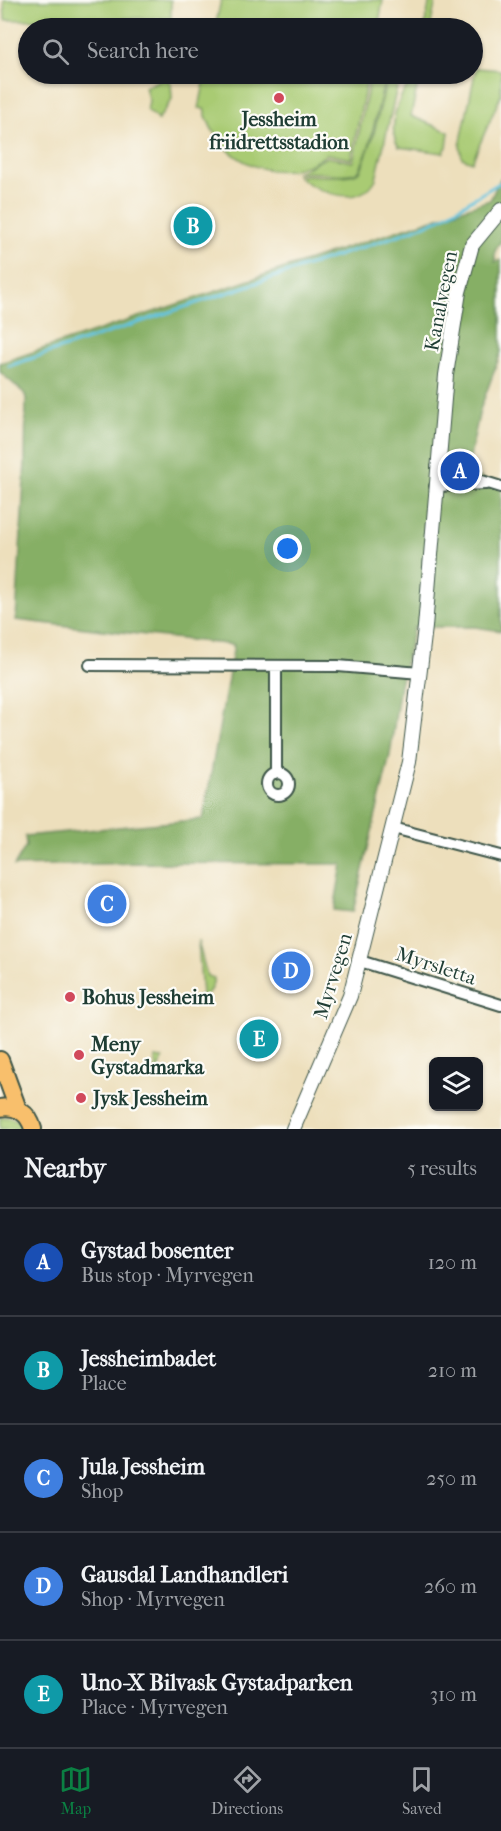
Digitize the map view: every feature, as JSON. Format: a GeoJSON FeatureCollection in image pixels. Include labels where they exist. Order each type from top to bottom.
{"type":"FeatureCollection","features":[{"type":"Feature","properties":{"kind":"main road"},"geometry":{"type":"LineString","coordinates":[[0,1060],[18,1109],[29,1118],[33,1129]]}},
{"type":"Feature","properties":{"kind":"main road"},"geometry":{"type":"LineString","coordinates":[[0,1108],[18,1109]]}},
{"type":"Feature","properties":{"kind":"street","name":"Kanalvegen"},"geometry":{"type":"LineString","coordinates":[[446,375],[466,258],[476,238],[501,210]]}},
{"type":"Feature","properties":{"kind":"street","name":"Myrvegen"},"geometry":{"type":"LineString","coordinates":[[292,1129],[345,1011],[360,961],[412,745],[446,375]]}},
{"type":"Feature","properties":{"kind":"street"},"geometry":{"type":"LineString","coordinates":[[437,467],[477,478],[486,484]]}},
{"type":"Feature","properties":{"kind":"street"},"geometry":{"type":"LineString","coordinates":[[435,486],[486,484],[501,487]]}},
{"type":"Feature","properties":{"kind":"street"},"geometry":{"type":"LineString","coordinates":[[90,666],[365,667],[420,673]]}},
{"type":"Feature","properties":{"kind":"street"},"geometry":{"type":"LineString","coordinates":[[276,666],[276,774]]}},
{"type":"Feature","properties":{"kind":"street"},"geometry":{"type":"LineString","coordinates":[[393,828],[501,856]]}},
{"type":"Feature","properties":{"kind":"street","name":"Myrsletta"},"geometry":{"type":"LineString","coordinates":[[360,961],[501,1005]]}},
{"type":"Feature","properties":{"kind":"green space"},"geometry":{"type":"Polygon","coordinates":[[[4,0],[171,0],[171,18],[18,18],[18,20],[5,20],[4,0]]]}},
{"type":"Feature","properties":{"kind":"green space"},"geometry":{"type":"Polygon","coordinates":[[[221,0],[383,0],[380,18],[217,18],[221,0]]]}},
{"type":"Feature","properties":{"kind":"green space"},"geometry":{"type":"Polygon","coordinates":[[[430,0],[436,0],[432,18],[426,18],[430,0]]]}},
{"type":"Feature","properties":{"kind":"green space"},"geometry":{"type":"Polygon","coordinates":[[[483,69],[501,70],[501,95],[472,162],[462,158],[460,146],[473,84],[483,84],[483,69]]]}},
{"type":"Feature","properties":{"kind":"green space"},"geometry":{"type":"Polygon","coordinates":[[[152,84],[171,84],[172,99],[158,120],[147,110],[149,101],[145,87],[152,84]]]}},
{"type":"Feature","properties":{"kind":"green space"},"geometry":{"type":"Polygon","coordinates":[[[204,84],[366,84],[351,159],[327,154],[309,165],[290,170],[272,170],[254,166],[237,157],[211,128],[204,109],[199,108],[204,84]]]}},
{"type":"Feature","properties":{"kind":"green space"},"geometry":{"type":"Polygon","coordinates":[[[369,84],[384,84],[369,147],[359,171],[345,174],[311,172],[295,174],[327,157],[353,162],[369,84]]]}},
{"type":"Feature","properties":{"kind":"green space"},"geometry":{"type":"Polygon","coordinates":[[[386,84],[398,84],[376,179],[369,188],[351,196],[340,195],[319,189],[298,176],[341,176],[356,173],[361,170],[373,137],[386,84]]]}},
{"type":"Feature","properties":{"kind":"green space"},"geometry":{"type":"Polygon","coordinates":[[[410,84],[417,87],[411,116],[449,132],[447,147],[443,153],[399,147],[395,140],[395,114],[410,84]]]}},
{"type":"Feature","properties":{"kind":"green space"},"geometry":{"type":"Polygon","coordinates":[[[501,177],[501,241],[495,251],[495,262],[501,260],[501,352],[480,410],[467,470],[501,489],[501,631],[475,627],[414,627],[400,684],[390,755],[353,912],[334,910],[342,864],[142,863],[14,866],[26,846],[25,836],[203,819],[234,645],[16,620],[25,462],[26,398],[24,393],[0,372],[0,363],[490,200],[501,177]]]}},
{"type":"Feature","properties":{"kind":"green space"},"geometry":{"type":"Polygon","coordinates":[[[198,941],[207,976],[214,978],[209,992],[196,998],[202,995],[198,941]]]}},
{"type":"Feature","properties":{"kind":"green space"},"geometry":{"type":"Polygon","coordinates":[[[155,1057],[163,1058],[153,1081],[150,1081],[148,1070],[156,1068],[155,1057]]]}},
{"type":"Feature","properties":{"kind":"green space"},"geometry":{"type":"Polygon","coordinates":[[[9,1117],[19,1121],[23,1129],[0,1129],[0,1118],[9,1117]]]}},
{"type":"Feature","properties":{"kind":"waterway"},"geometry":{"type":"LineString","coordinates":[[9,366],[396,236],[438,220],[501,182]]}},
{"type":"Feature","properties":{"kind":"place","name":"Jessheim friidrettsstadion"},"geometry":{"type":"Point","coordinates":[279,98]}},
{"type":"Feature","properties":{"kind":"place","name":"Jessheimbadet"},"geometry":{"type":"Point","coordinates":[193,226]}},
{"type":"Feature","properties":{"kind":"place","name":"Gystad bosenter"},"geometry":{"type":"Point","coordinates":[460,471]}},
{"type":"Feature","properties":{"kind":"place","name":"Jula Jessheim"},"geometry":{"type":"Point","coordinates":[107,904]}},
{"type":"Feature","properties":{"kind":"place","name":"Gausdal Landhandleri"},"geometry":{"type":"Point","coordinates":[291,971]}},
{"type":"Feature","properties":{"kind":"place","name":"Bohus Jessheim"},"geometry":{"type":"Point","coordinates":[70,997]}},
{"type":"Feature","properties":{"kind":"place","name":"Uno-X Bilvask Gystadparken"},"geometry":{"type":"Point","coordinates":[259,1039]}},
{"type":"Feature","properties":{"kind":"place","name":"Meny Gystadmarka"},"geometry":{"type":"Point","coordinates":[79,1055]}},
{"type":"Feature","properties":{"kind":"place","name":"Jysk Jessheim"},"geometry":{"type":"Point","coordinates":[81,1098]}}]}
